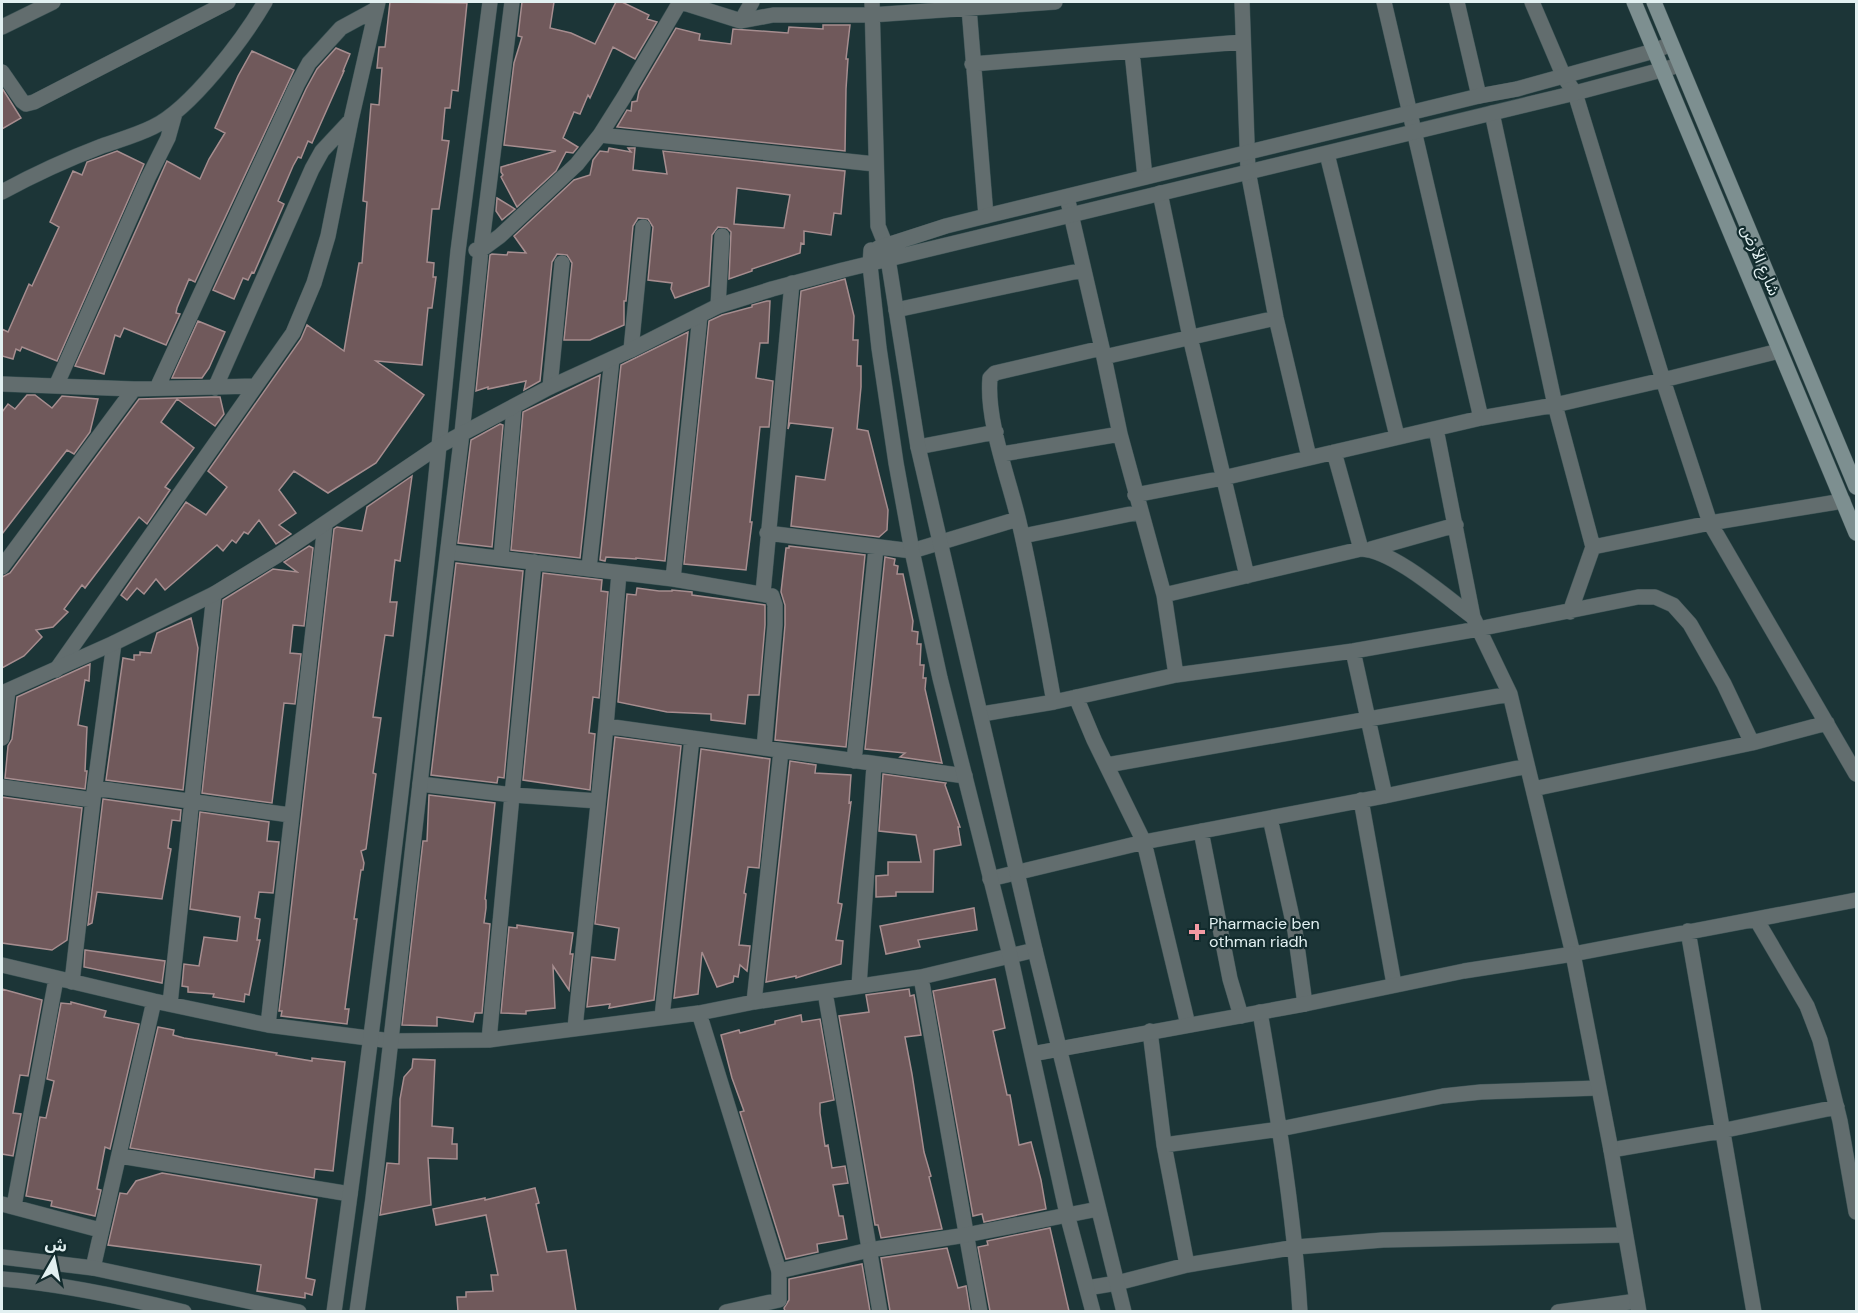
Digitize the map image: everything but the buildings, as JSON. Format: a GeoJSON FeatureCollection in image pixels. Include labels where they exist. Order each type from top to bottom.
{"type":"FeatureCollection","features":[{"type":"Feature","properties":{"kind":"main road","name":"شارع الأرض"},"geometry":{"type":"LineString","coordinates":[[1634,2],[1857,533]]}},
{"type":"Feature","properties":{"kind":"main road","name":"شارع الأرض"},"geometry":{"type":"LineString","coordinates":[[1654,2],[1857,487]]}},
{"type":"Feature","properties":{"kind":"main road"},"geometry":{"type":"LineString","coordinates":[[1757,295],[1773,288]]}},
{"type":"Feature","properties":{"kind":"street"},"geometry":{"type":"LineString","coordinates":[[2,27],[53,2]]}},
{"type":"Feature","properties":{"kind":"street"},"geometry":{"type":"LineString","coordinates":[[2,192],[100,147],[152,128],[175,113],[231,52],[256,19],[265,2]]}},
{"type":"Feature","properties":{"kind":"street"},"geometry":{"type":"LineString","coordinates":[[334,1311],[371,1038],[427,567],[459,251],[490,2]]}},
{"type":"Feature","properties":{"kind":"street"},"geometry":{"type":"LineString","coordinates":[[357,1311],[373,1198],[462,433],[481,250],[512,2]]}},
{"type":"Feature","properties":{"kind":"street"},"geometry":{"type":"LineString","coordinates":[[459,251],[481,250],[500,236],[577,164],[600,135],[680,2],[741,21],[773,15],[872,8],[969,8],[1055,2]]}},
{"type":"Feature","properties":{"kind":"street"},"geometry":{"type":"LineString","coordinates":[[741,21],[752,2]]}},
{"type":"Feature","properties":{"kind":"street"},"geometry":{"type":"LineString","coordinates":[[1242,2],[1248,171],[1276,318],[1309,457]]}},
{"type":"Feature","properties":{"kind":"street"},"geometry":{"type":"LineString","coordinates":[[1384,2],[1480,418]]}},
{"type":"Feature","properties":{"kind":"street"},"geometry":{"type":"LineString","coordinates":[[1457,2],[1479,96]]}},
{"type":"Feature","properties":{"kind":"street"},"geometry":{"type":"LineString","coordinates":[[1532,2],[1564,77],[1575,93],[1663,380],[1710,523],[1857,774]]}},
{"type":"Feature","properties":{"kind":"street"},"geometry":{"type":"LineString","coordinates":[[2,72],[22,101],[26,104],[34,102],[222,3]]}},
{"type":"Feature","properties":{"kind":"street"},"geometry":{"type":"LineString","coordinates":[[57,670],[293,333],[314,283],[328,236],[377,5]]}},
{"type":"Feature","properties":{"kind":"street"},"geometry":{"type":"LineString","coordinates":[[157,388],[305,70],[323,46],[341,28],[377,5]]}},
{"type":"Feature","properties":{"kind":"street"},"geometry":{"type":"LineString","coordinates":[[872,8],[875,164],[885,394],[912,551],[1010,955],[1066,1214],[1093,1311]]}},
{"type":"Feature","properties":{"kind":"street"},"geometry":{"type":"LineString","coordinates":[[969,8],[986,216]]}},
{"type":"Feature","properties":{"kind":"street"},"geometry":{"type":"LineString","coordinates":[[972,64],[1242,42]]}},
{"type":"Feature","properties":{"kind":"street"},"geometry":{"type":"LineString","coordinates":[[2,738],[5,692],[114,644],[214,594],[325,525],[462,433],[550,387],[631,350],[718,306],[843,270],[946,226],[1247,151],[1517,89],[1654,51],[1671,44]]}},
{"type":"Feature","properties":{"kind":"street"},"geometry":{"type":"LineString","coordinates":[[1132,52],[1145,177]]}},
{"type":"Feature","properties":{"kind":"street"},"geometry":{"type":"LineString","coordinates":[[879,255],[1071,214],[1327,154],[1680,65]]}},
{"type":"Feature","properties":{"kind":"street"},"geometry":{"type":"LineString","coordinates":[[482,71],[504,73]]}},
{"type":"Feature","properties":{"kind":"street"},"geometry":{"type":"LineString","coordinates":[[56,386],[168,138],[175,113]]}},
{"type":"Feature","properties":{"kind":"street"},"geometry":{"type":"LineString","coordinates":[[1492,113],[1555,405],[1593,547],[1570,612]]}},
{"type":"Feature","properties":{"kind":"street"},"geometry":{"type":"LineString","coordinates":[[215,388],[312,169],[321,152],[351,120]]}},
{"type":"Feature","properties":{"kind":"street"},"geometry":{"type":"LineString","coordinates":[[600,135],[875,164]]}},
{"type":"Feature","properties":{"kind":"street"},"geometry":{"type":"LineString","coordinates":[[1327,154],[1397,436]]}},
{"type":"Feature","properties":{"kind":"street"},"geometry":{"type":"LineString","coordinates":[[1160,193],[1190,337],[1247,576]]}},
{"type":"Feature","properties":{"kind":"street"},"geometry":{"type":"LineString","coordinates":[[1067,197],[1120,434],[1164,595],[1176,675]]}},
{"type":"Feature","properties":{"kind":"street"},"geometry":{"type":"LineString","coordinates":[[631,350],[643,227]]}},
{"type":"Feature","properties":{"kind":"street"},"geometry":{"type":"LineString","coordinates":[[718,306],[722,236]]}},
{"type":"Feature","properties":{"kind":"street"},"geometry":{"type":"LineString","coordinates":[[879,255],[896,310],[918,447],[939,543],[982,714],[1035,950],[1124,1311]]}},
{"type":"Feature","properties":{"kind":"street"},"geometry":{"type":"LineString","coordinates":[[550,387],[562,263]]}},
{"type":"Feature","properties":{"kind":"street"},"geometry":{"type":"LineString","coordinates":[[896,310],[1083,270]]}},
{"type":"Feature","properties":{"kind":"street"},"geometry":{"type":"LineString","coordinates":[[763,593],[792,283]]}},
{"type":"Feature","properties":{"kind":"street"},"geometry":{"type":"LineString","coordinates":[[674,579],[700,315]]}},
{"type":"Feature","properties":{"kind":"street"},"geometry":{"type":"LineString","coordinates":[[1054,702],[1023,536],[996,432],[989,387],[992,375],[1276,318]]}},
{"type":"Feature","properties":{"kind":"street"},"geometry":{"type":"LineString","coordinates":[[1135,495],[1223,478],[1480,418],[1555,405],[1779,351]]}},
{"type":"Feature","properties":{"kind":"street"},"geometry":{"type":"LineString","coordinates":[[589,568],[612,359]]}},
{"type":"Feature","properties":{"kind":"street"},"geometry":{"type":"LineString","coordinates":[[2,384],[134,389],[255,386]]}},
{"type":"Feature","properties":{"kind":"street"},"geometry":{"type":"LineString","coordinates":[[2,567],[134,389]]}},
{"type":"Feature","properties":{"kind":"street"},"geometry":{"type":"LineString","coordinates":[[501,558],[514,407]]}},
{"type":"Feature","properties":{"kind":"street"},"geometry":{"type":"LineString","coordinates":[[1436,429],[1476,623],[1510,694],[1573,954],[1638,1306],[1558,1311]]}},
{"type":"Feature","properties":{"kind":"street"},"geometry":{"type":"LineString","coordinates":[[918,447],[996,432]]}},
{"type":"Feature","properties":{"kind":"street"},"geometry":{"type":"LineString","coordinates":[[1002,454],[1120,434]]}},
{"type":"Feature","properties":{"kind":"street"},"geometry":{"type":"LineString","coordinates":[[1334,452],[1366,549],[1402,566],[1476,623]]}},
{"type":"Feature","properties":{"kind":"street"},"geometry":{"type":"LineString","coordinates":[[1593,547],[1710,523],[1843,501]]}},
{"type":"Feature","properties":{"kind":"street"},"geometry":{"type":"LineString","coordinates":[[1023,536],[1140,512]]}},
{"type":"Feature","properties":{"kind":"street"},"geometry":{"type":"LineString","coordinates":[[767,533],[912,551],[1018,519]]}},
{"type":"Feature","properties":{"kind":"street"},"geometry":{"type":"LineString","coordinates":[[268,1025],[290,815],[325,525]]}},
{"type":"Feature","properties":{"kind":"street"},"geometry":{"type":"LineString","coordinates":[[1164,595],[1366,549],[1456,525]]}},
{"type":"Feature","properties":{"kind":"street"},"geometry":{"type":"LineString","coordinates":[[854,761],[876,548]]}},
{"type":"Feature","properties":{"kind":"street"},"geometry":{"type":"LineString","coordinates":[[448,552],[674,579],[773,596],[775,605],[764,748]]}},
{"type":"Feature","properties":{"kind":"street"},"geometry":{"type":"LineString","coordinates":[[489,1040],[534,562]]}},
{"type":"Feature","properties":{"kind":"street"},"geometry":{"type":"LineString","coordinates":[[575,1028],[619,573]]}},
{"type":"Feature","properties":{"kind":"street"},"geometry":{"type":"LineString","coordinates":[[170,1004],[214,594]]}},
{"type":"Feature","properties":{"kind":"street"},"geometry":{"type":"LineString","coordinates":[[982,714],[1054,702],[1176,675],[1353,651],[1476,623],[1570,612],[1638,597],[1655,597],[1673,605],[1690,624],[1724,684],[1752,743]]}},
{"type":"Feature","properties":{"kind":"street"},"geometry":{"type":"LineString","coordinates":[[72,982],[114,644]]}},
{"type":"Feature","properties":{"kind":"street"},"geometry":{"type":"LineString","coordinates":[[1353,651],[1385,796]]}},
{"type":"Feature","properties":{"kind":"street"},"geometry":{"type":"LineString","coordinates":[[1107,765],[1369,717],[1510,694]]}},
{"type":"Feature","properties":{"kind":"street"},"geometry":{"type":"LineString","coordinates":[[1076,697],[1144,842],[1188,1025]]}},
{"type":"Feature","properties":{"kind":"street"},"geometry":{"type":"LineString","coordinates":[[1533,789],[1752,743],[1827,723]]}},
{"type":"Feature","properties":{"kind":"street"},"geometry":{"type":"LineString","coordinates":[[606,726],[965,776]]}},
{"type":"Feature","properties":{"kind":"street"},"geometry":{"type":"LineString","coordinates":[[662,1017],[692,738]]}},
{"type":"Feature","properties":{"kind":"street"},"geometry":{"type":"LineString","coordinates":[[754,1002],[781,751]]}},
{"type":"Feature","properties":{"kind":"street"},"geometry":{"type":"LineString","coordinates":[[859,986],[874,765]]}},
{"type":"Feature","properties":{"kind":"street"},"geometry":{"type":"LineString","coordinates":[[990,879],[1144,842],[1527,766]]}},
{"type":"Feature","properties":{"kind":"street"},"geometry":{"type":"LineString","coordinates":[[420,784],[513,795],[598,801]]}},
{"type":"Feature","properties":{"kind":"street"},"geometry":{"type":"LineString","coordinates":[[2,787],[193,800],[290,815]]}},
{"type":"Feature","properties":{"kind":"street"},"geometry":{"type":"LineString","coordinates":[[1361,800],[1394,984]]}},
{"type":"Feature","properties":{"kind":"street"},"geometry":{"type":"LineString","coordinates":[[1270,818],[1295,930],[1305,1004]]}},
{"type":"Feature","properties":{"kind":"street"},"geometry":{"type":"LineString","coordinates":[[1201,831],[1230,979],[1240,1016]]}},
{"type":"Feature","properties":{"kind":"street"},"geometry":{"type":"LineString","coordinates":[[1032,1054],[1305,1004],[1464,970],[1573,954],[1857,900]]}},
{"type":"Feature","properties":{"kind":"street"},"geometry":{"type":"LineString","coordinates":[[1756,919],[1807,1006],[1820,1040],[1837,1107],[1857,1212]]}},
{"type":"Feature","properties":{"kind":"street"},"geometry":{"type":"LineString","coordinates":[[1688,931],[1754,1311]]}},
{"type":"Feature","properties":{"kind":"street"},"geometry":{"type":"LineString","coordinates":[[2,965],[268,1025],[391,1041],[489,1040],[699,1013],[754,1002],[921,977],[1035,950]]}},
{"type":"Feature","properties":{"kind":"street"},"geometry":{"type":"LineString","coordinates":[[921,977],[980,1311]]}},
{"type":"Feature","properties":{"kind":"street"},"geometry":{"type":"LineString","coordinates":[[56,979],[8,1205],[100,1230]]}},
{"type":"Feature","properties":{"kind":"street"},"geometry":{"type":"LineString","coordinates":[[825,992],[880,1311]]}},
{"type":"Feature","properties":{"kind":"street"},"geometry":{"type":"LineString","coordinates":[[93,1268],[154,1001]]}},
{"type":"Feature","properties":{"kind":"street"},"geometry":{"type":"LineString","coordinates":[[1260,1012],[1281,1129],[1296,1247],[1300,1311]]}},
{"type":"Feature","properties":{"kind":"street"},"geometry":{"type":"LineString","coordinates":[[699,1013],[779,1271],[780,1306],[726,1311]]}},
{"type":"Feature","properties":{"kind":"street"},"geometry":{"type":"LineString","coordinates":[[1150,1031],[1164,1145],[1187,1265]]}},
{"type":"Feature","properties":{"kind":"street"},"geometry":{"type":"LineString","coordinates":[[1164,1145],[1281,1129],[1443,1096],[1481,1092],[1598,1088]]}},
{"type":"Feature","properties":{"kind":"street"},"geometry":{"type":"LineString","coordinates":[[1611,1150],[1721,1131],[1837,1107]]}},
{"type":"Feature","properties":{"kind":"street"},"geometry":{"type":"LineString","coordinates":[[120,1156],[350,1194]]}},
{"type":"Feature","properties":{"kind":"street"},"geometry":{"type":"LineString","coordinates":[[779,1271],[869,1250],[966,1235],[1098,1209]]}},
{"type":"Feature","properties":{"kind":"street"},"geometry":{"type":"LineString","coordinates":[[1087,1288],[1117,1283],[1187,1265],[1296,1247],[1392,1240],[1625,1235]]}},
{"type":"Feature","properties":{"kind":"street"},"geometry":{"type":"LineString","coordinates":[[2,1257],[93,1268],[299,1311]]}},
{"type":"Feature","properties":{"kind":"street"},"geometry":{"type":"LineString","coordinates":[[2,1279],[90,1291],[184,1311]]}},
{"type":"Feature","properties":{"kind":"place","name":"Pharmacie ben othman riadh"},"geometry":{"type":"Point","coordinates":[1197,932]}}]}
